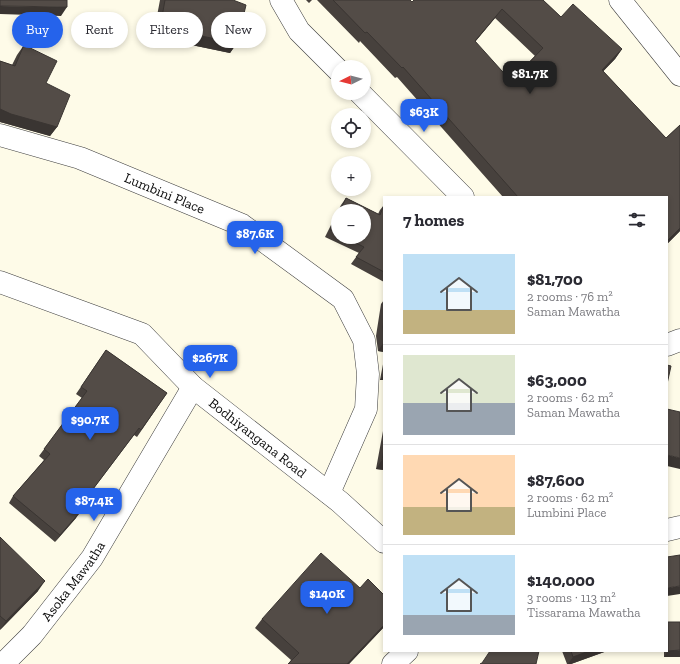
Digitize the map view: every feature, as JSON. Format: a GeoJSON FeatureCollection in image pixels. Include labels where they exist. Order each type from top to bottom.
{"type":"FeatureCollection","features":[{"type":"Feature","properties":{"kind":"street"},"geometry":{"type":"LineString","coordinates":[[281,0],[300,31],[331,63]]}},
{"type":"Feature","properties":{"kind":"street"},"geometry":{"type":"LineString","coordinates":[[620,0],[680,75]]}},
{"type":"Feature","properties":{"kind":"street"},"geometry":{"type":"LineString","coordinates":[[367,100],[462,196]]}},
{"type":"Feature","properties":{"kind":"street","name":"Lumbini Place"},"geometry":{"type":"LineString","coordinates":[[0,135],[80,158],[242,225],[343,299],[364,340],[368,374],[366,409],[329,493]]}},
{"type":"Feature","properties":{"kind":"street","name":"Bodhiyangana Road"},"geometry":{"type":"LineString","coordinates":[[0,282],[142,334],[193,387],[329,493],[383,541]]}},
{"type":"Feature","properties":{"kind":"street"},"geometry":{"type":"LineString","coordinates":[[668,345],[680,340]]}},
{"type":"Feature","properties":{"kind":"street","name":"Asoka Mawatha"},"geometry":{"type":"LineString","coordinates":[[3,664],[32,635],[92,558],[193,387]]}},
{"type":"Feature","properties":{"kind":"street"},"geometry":{"type":"LineString","coordinates":[[668,530],[680,528]]}},
{"type":"Feature","properties":{"kind":"street"},"geometry":{"type":"LineString","coordinates":[[393,664],[406,652]]}},
{"type":"Feature","properties":{"kind":"building"},"geometry":{"type":"Polygon","coordinates":[[[0,0],[67,0],[67,7],[0,6],[0,0]]]}},
{"type":"Feature","properties":{"kind":"building"},"geometry":{"type":"Polygon","coordinates":[[[165,0],[233,0],[246,5],[244,12],[211,12],[211,38],[203,36],[203,12],[163,12],[165,0]]]}},
{"type":"Feature","properties":{"kind":"building"},"geometry":{"type":"Polygon","coordinates":[[[333,0],[410,0],[412,2],[414,0],[543,0],[561,17],[573,4],[622,49],[602,70],[666,138],[680,125],[680,228],[668,240],[668,196],[517,196],[403,67],[402,68],[367,32],[365,33],[333,0]],[[502,9],[475,41],[511,81],[543,48],[502,9]]]}},
{"type":"Feature","properties":{"kind":"building"},"geometry":{"type":"Polygon","coordinates":[[[23,48],[30,48],[57,61],[46,83],[70,95],[57,127],[11,114],[0,109],[0,61],[15,66],[23,48]]]}},
{"type":"Feature","properties":{"kind":"building"},"geometry":{"type":"Polygon","coordinates":[[[346,198],[358,204],[343,204],[346,198]]]}},
{"type":"Feature","properties":{"kind":"building"},"geometry":{"type":"Polygon","coordinates":[[[383,208],[383,271],[356,257],[364,247],[358,244],[371,244],[371,210],[380,215],[383,208]]]}},
{"type":"Feature","properties":{"kind":"building"},"geometry":{"type":"Polygon","coordinates":[[[106,350],[167,393],[141,430],[139,428],[78,509],[81,511],[60,535],[13,496],[50,454],[44,449],[87,391],[81,387],[106,350]]]}},
{"type":"Feature","properties":{"kind":"building"},"geometry":{"type":"Polygon","coordinates":[[[668,365],[671,366],[668,380],[668,365]]]}},
{"type":"Feature","properties":{"kind":"building"},"geometry":{"type":"Polygon","coordinates":[[[668,409],[680,412],[680,458],[668,455],[668,409]]]}},
{"type":"Feature","properties":{"kind":"building"},"geometry":{"type":"Polygon","coordinates":[[[0,537],[45,581],[6,621],[0,616],[0,537]]]}},
{"type":"Feature","properties":{"kind":"building"},"geometry":{"type":"Polygon","coordinates":[[[321,553],[360,588],[368,579],[383,594],[383,626],[347,664],[288,664],[299,653],[262,619],[321,553]]]}},
{"type":"Feature","properties":{"kind":"building"},"geometry":{"type":"Polygon","coordinates":[[[680,555],[680,586],[668,588],[668,557],[680,555]]]}},
{"type":"Feature","properties":{"kind":"building"},"geometry":{"type":"Polygon","coordinates":[[[668,622],[680,622],[680,650],[668,651],[668,622]]]}},
{"type":"Feature","properties":{"kind":"building"},"geometry":{"type":"Polygon","coordinates":[[[489,652],[539,652],[536,664],[480,664],[489,652]]]}},
{"type":"Feature","properties":{"kind":"building"},"geometry":{"type":"Polygon","coordinates":[[[571,652],[586,652],[573,657],[571,652]]]}}]}
